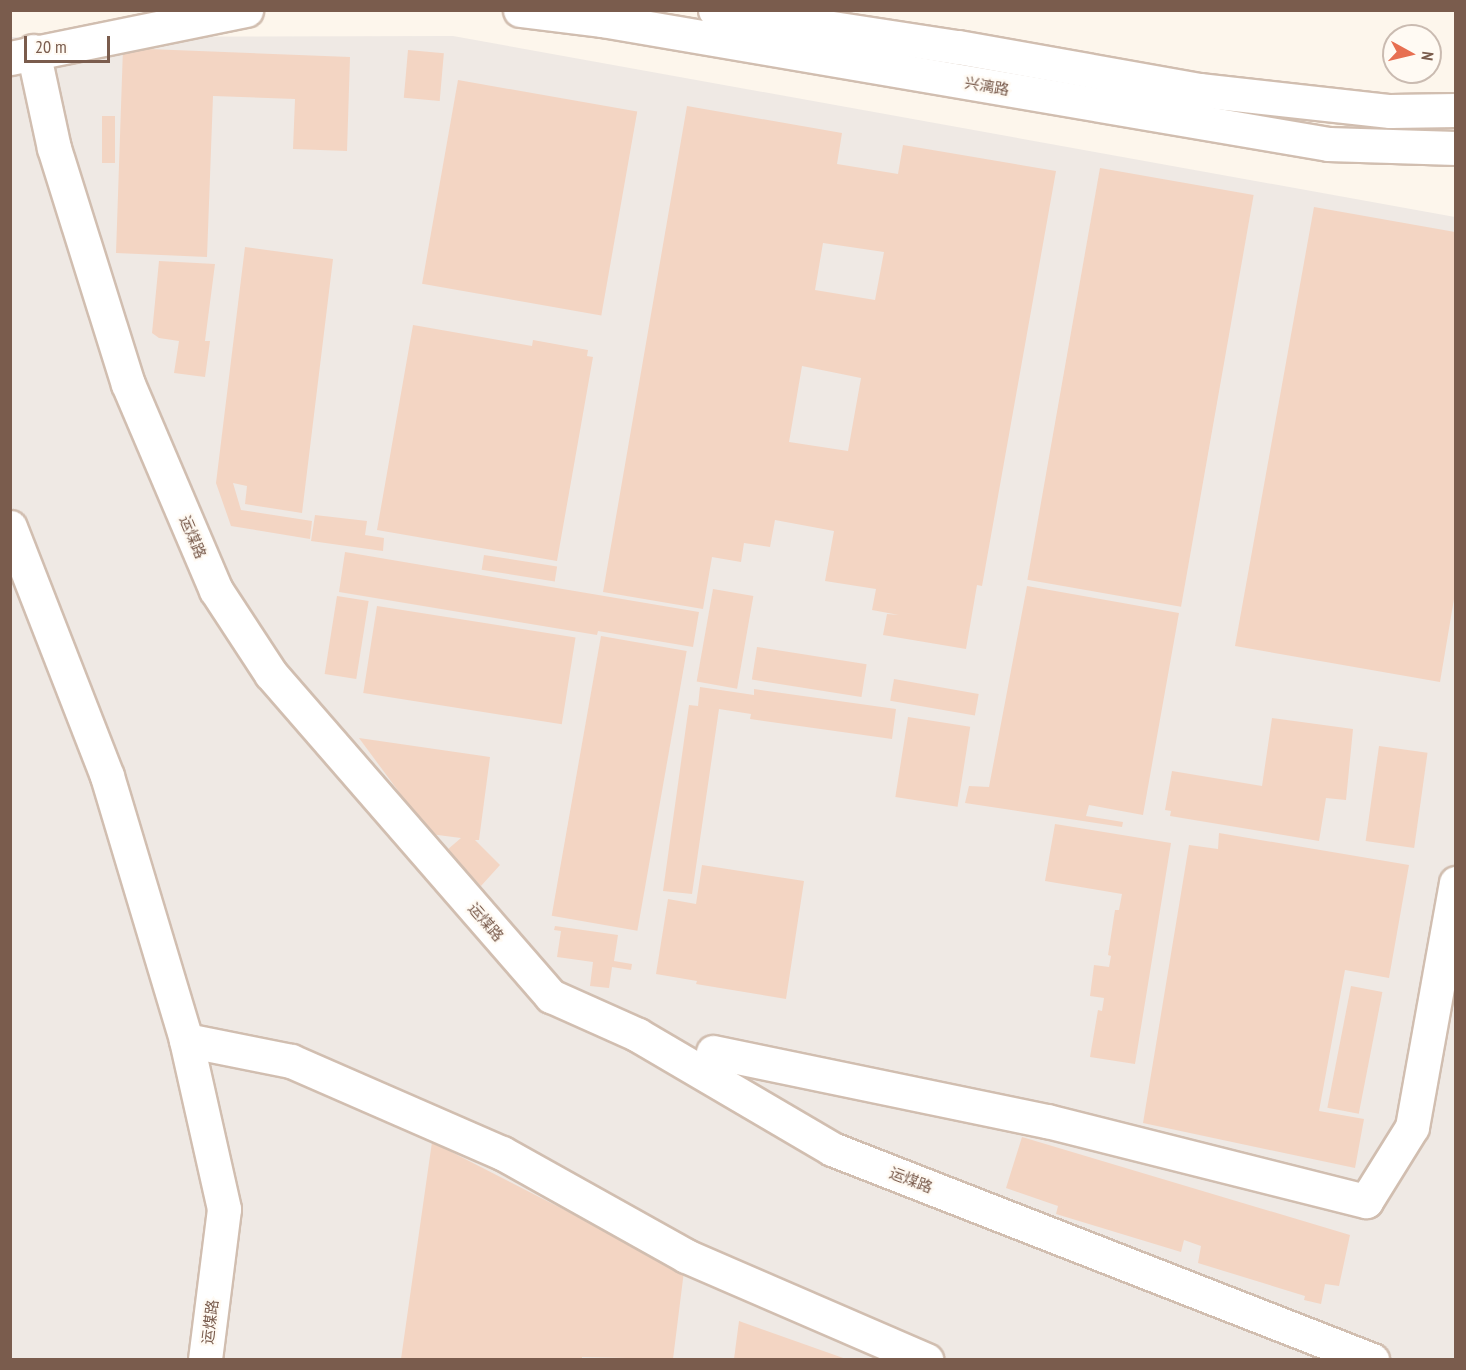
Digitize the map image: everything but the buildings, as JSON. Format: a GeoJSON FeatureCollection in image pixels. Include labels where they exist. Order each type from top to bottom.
{"type":"FeatureCollection","features":[{"type":"Feature","properties":{"kind":"street","name":"运煤路"},"geometry":{"type":"LineString","coordinates":[[246,10],[22,55],[54,148],[128,384],[216,591],[271,675],[551,996],[638,1035],[832,1149],[1372,1359]]}},
{"type":"Feature","properties":{"kind":"street","name":"兴漓路"},"geometry":{"type":"LineString","coordinates":[[520,10],[602,20],[1328,144],[1455,148]]}},
{"type":"Feature","properties":{"kind":"street"},"geometry":{"type":"LineString","coordinates":[[715,10],[958,47],[1199,90],[1390,111],[1455,110]]}},
{"type":"Feature","properties":{"kind":"street","name":"运煤路"},"geometry":{"type":"LineString","coordinates":[[10,527],[107,776],[186,1040],[224,1209],[205,1359]]}},
{"type":"Feature","properties":{"kind":"street"},"geometry":{"type":"LineString","coordinates":[[713,1052],[1047,1120],[1366,1201],[1412,1127],[1455,883]]}},
{"type":"Feature","properties":{"kind":"street"},"geometry":{"type":"LineString","coordinates":[[186,1040],[291,1061],[502,1153],[686,1256],[926,1359]]}},
{"type":"Feature","properties":{"kind":"shaded area"},"geometry":{"type":"Polygon","coordinates":[[[453,36],[1455,217],[1455,1359],[11,1359],[10,37],[453,36]]]}}]}
